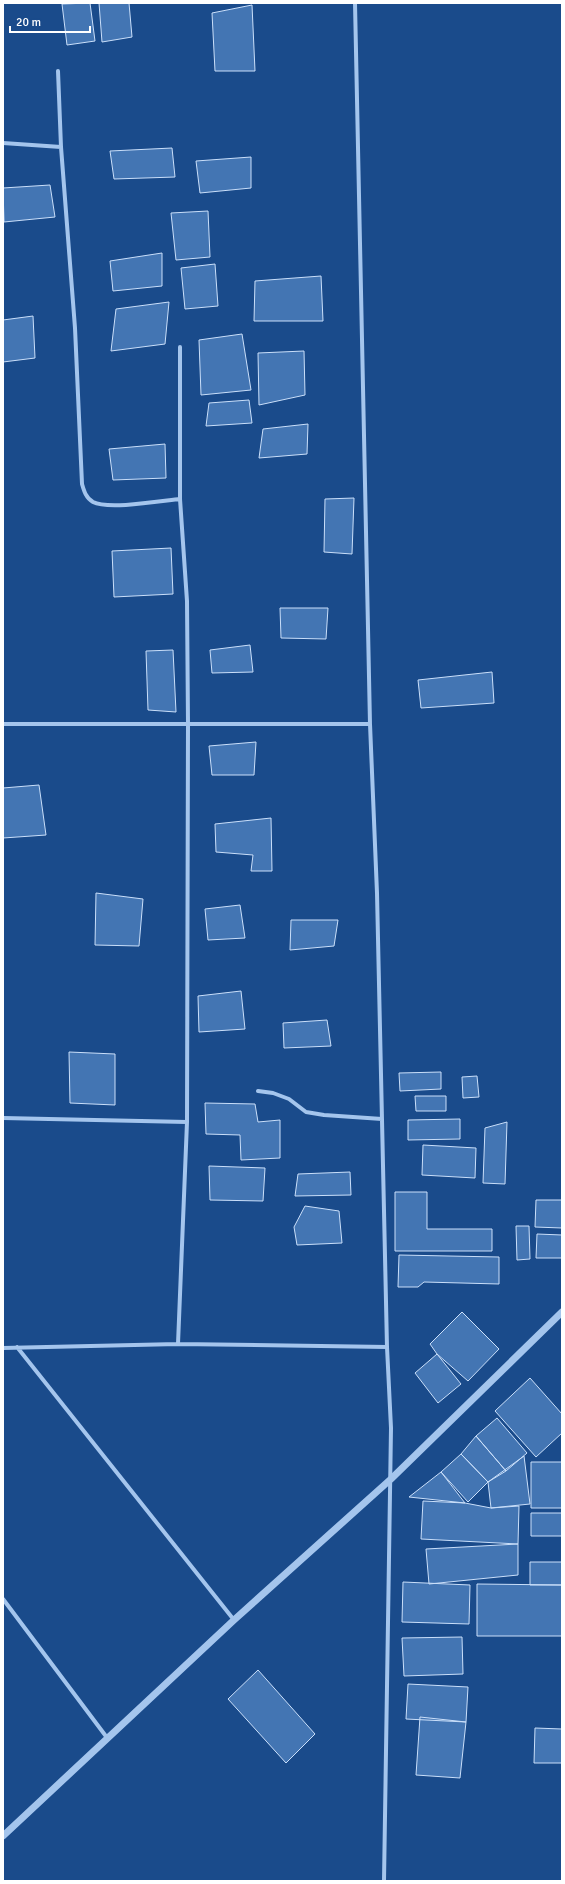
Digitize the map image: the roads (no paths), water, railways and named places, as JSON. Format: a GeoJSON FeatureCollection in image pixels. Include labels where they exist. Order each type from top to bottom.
{"type":"FeatureCollection","features":[{"type":"Feature","properties":{"kind":"street"},"geometry":{"type":"LineString","coordinates":[[355,3],[370,724],[377,893],[387,1347],[391,1428],[384,1881]]}},
{"type":"Feature","properties":{"kind":"street"},"geometry":{"type":"LineString","coordinates":[[58,71],[61,147],[75,328],[84,490],[89,498],[101,504],[113,505],[180,499]]}},
{"type":"Feature","properties":{"kind":"street"},"geometry":{"type":"LineString","coordinates":[[3,143],[61,147]]}},
{"type":"Feature","properties":{"kind":"street"},"geometry":{"type":"LineString","coordinates":[[178,1344],[187,1122],[188,724],[186,601],[180,499],[180,347]]}},
{"type":"Feature","properties":{"kind":"street"},"geometry":{"type":"LineString","coordinates":[[3,724],[370,724]]}},
{"type":"Feature","properties":{"kind":"street"},"geometry":{"type":"LineString","coordinates":[[258,1091],[273,1093],[289,1099],[306,1112],[324,1115],[382,1119]]}},
{"type":"Feature","properties":{"kind":"street"},"geometry":{"type":"LineString","coordinates":[[3,1118],[187,1122]]}},
{"type":"Feature","properties":{"kind":"street"},"geometry":{"type":"LineString","coordinates":[[3,1836],[234,1620],[391,1479],[562,1312]]}},
{"type":"Feature","properties":{"kind":"street"},"geometry":{"type":"LineString","coordinates":[[3,1348],[178,1344],[387,1347]]}},
{"type":"Feature","properties":{"kind":"street"},"geometry":{"type":"LineString","coordinates":[[17,1347],[234,1620]]}},
{"type":"Feature","properties":{"kind":"street"},"geometry":{"type":"LineString","coordinates":[[3,1599],[108,1739]]}}]}
